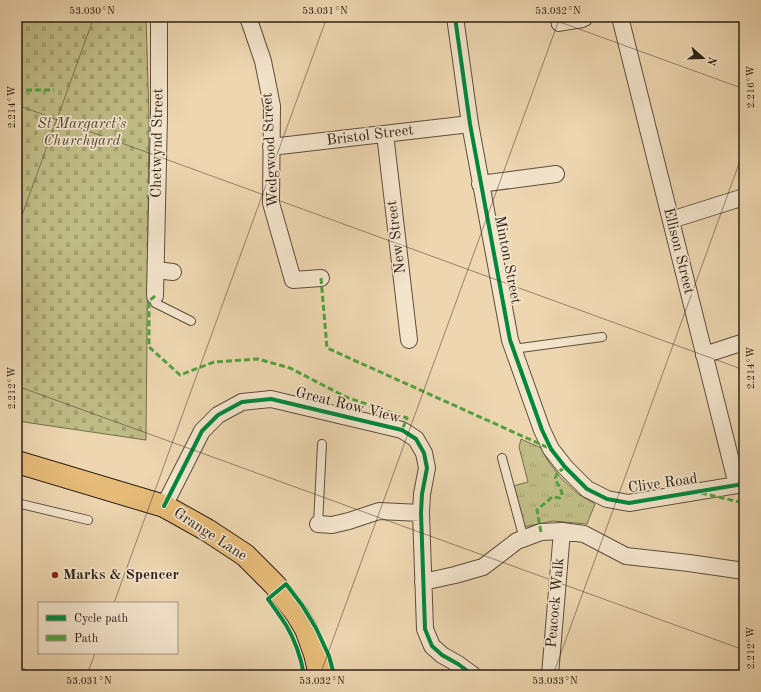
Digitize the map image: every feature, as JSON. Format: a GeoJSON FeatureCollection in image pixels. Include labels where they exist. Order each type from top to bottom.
{"type":"FeatureCollection","features":[{"type":"Feature","properties":{"kind":"highway","name":"Grange Lane"},"geometry":{"type":"LineString","coordinates":[[17,462],[164,506],[207,530],[245,555],[275,585],[298,614],[306,629],[315,654],[320,675]]}},
{"type":"Feature","properties":{"kind":"street","name":"Chetwynd Street"},"geometry":{"type":"LineString","coordinates":[[155,296],[159,116],[159,17]]}},
{"type":"Feature","properties":{"kind":"street","name":"Wedgwood Street"},"geometry":{"type":"LineString","coordinates":[[248,17],[263,61],[272,106],[271,203],[293,280],[321,278]]}},
{"type":"Feature","properties":{"kind":"street","name":"Minton Street"},"geometry":{"type":"LineString","coordinates":[[456,17],[470,124],[480,184],[510,340],[542,430],[551,449],[564,467],[587,489]]}},
{"type":"Feature","properties":{"kind":"street","name":"Ellison Street"},"geometry":{"type":"LineString","coordinates":[[620,17],[704,355],[740,484]]}},
{"type":"Feature","properties":{"kind":"street","name":"Bristol Street"},"geometry":{"type":"LineString","coordinates":[[271,147],[470,124]]}},
{"type":"Feature","properties":{"kind":"street","name":"New Street"},"geometry":{"type":"LineString","coordinates":[[385,134],[408,340]]}},
{"type":"Feature","properties":{"kind":"street"},"geometry":{"type":"LineString","coordinates":[[480,184],[556,174]]}},
{"type":"Feature","properties":{"kind":"street"},"geometry":{"type":"LineString","coordinates":[[671,220],[744,197]]}},
{"type":"Feature","properties":{"kind":"street"},"geometry":{"type":"LineString","coordinates":[[156,270],[173,272]]}},
{"type":"Feature","properties":{"kind":"street"},"geometry":{"type":"LineString","coordinates":[[704,355],[744,342]]}},
{"type":"Feature","properties":{"kind":"street","name":"Great Row View"},"geometry":{"type":"LineString","coordinates":[[164,506],[202,431],[218,415],[242,402],[271,399],[402,430],[416,439],[424,453],[427,468],[422,494],[421,513],[425,629],[432,646],[442,655],[473,675]]}},
{"type":"Feature","properties":{"kind":"street","name":"Clive Road"},"geometry":{"type":"LineString","coordinates":[[587,489],[607,499],[629,503],[740,484]]}},
{"type":"Feature","properties":{"kind":"street"},"geometry":{"type":"LineString","coordinates":[[318,524],[332,525],[379,511],[421,513]]}},
{"type":"Feature","properties":{"kind":"street"},"geometry":{"type":"LineString","coordinates":[[423,582],[483,567],[517,541],[541,532],[562,531],[584,534],[626,556],[744,571]]}},
{"type":"Feature","properties":{"kind":"street","name":"Peacock Walk"},"geometry":{"type":"LineString","coordinates":[[550,675],[562,531]]}},
{"type":"Feature","properties":{"kind":"lane"},"geometry":{"type":"LineString","coordinates":[[554,17],[556,25],[558,26],[583,23],[587,21],[588,17]]}},
{"type":"Feature","properties":{"kind":"lane"},"geometry":{"type":"LineString","coordinates":[[155,296],[155,303],[191,322]]}},
{"type":"Feature","properties":{"kind":"lane"},"geometry":{"type":"LineString","coordinates":[[513,349],[602,337]]}},
{"type":"Feature","properties":{"kind":"lane"},"geometry":{"type":"LineString","coordinates":[[318,524],[322,444]]}},
{"type":"Feature","properties":{"kind":"lane"},"geometry":{"type":"LineString","coordinates":[[502,458],[524,539]]}},
{"type":"Feature","properties":{"kind":"lane"},"geometry":{"type":"LineString","coordinates":[[17,504],[88,520]]}},
{"type":"Feature","properties":{"kind":"green space","name":"St Margaret’s Churchyard"},"geometry":{"type":"Polygon","coordinates":[[[17,17],[146,17],[149,117],[146,440],[17,421],[17,17]]]}},
{"type":"Feature","properties":{"kind":"green space"},"geometry":{"type":"Polygon","coordinates":[[[521,439],[541,448],[548,461],[560,477],[578,494],[595,504],[587,524],[553,521],[524,527],[513,486],[528,482],[519,447],[521,439]]]}},
{"type":"Feature","properties":{"kind":"marked path"},"geometry":{"type":"LineString","coordinates":[[17,90],[54,90]]}},
{"type":"Feature","properties":{"kind":"marked path"},"geometry":{"type":"LineString","coordinates":[[321,278],[327,348],[551,449]]}},
{"type":"Feature","properties":{"kind":"marked path"},"geometry":{"type":"LineString","coordinates":[[155,296],[149,301],[149,347],[180,375],[214,362],[258,359],[290,368],[346,397],[407,418],[402,430]]}},
{"type":"Feature","properties":{"kind":"marked path"},"geometry":{"type":"LineString","coordinates":[[541,532],[537,510],[552,497],[560,498],[562,496],[560,487],[555,478],[556,475],[565,467]]}},
{"type":"Feature","properties":{"kind":"marked path"},"geometry":{"type":"LineString","coordinates":[[701,493],[744,503]]}},
{"type":"Feature","properties":{"kind":"cycle path"},"geometry":{"type":"LineString","coordinates":[[455,17],[470,124],[510,340],[542,430],[551,449],[565,467],[587,489],[607,499],[629,503],[744,483]]}},
{"type":"Feature","properties":{"kind":"cycle path"},"geometry":{"type":"LineString","coordinates":[[164,506],[202,431],[218,415],[242,402],[271,399],[402,430],[416,439],[424,453],[427,468],[422,494],[421,513],[425,629],[432,646],[442,655],[473,675]]}},
{"type":"Feature","properties":{"kind":"cycle path"},"geometry":{"type":"LineString","coordinates":[[304,675],[295,643],[286,625],[268,599],[286,584],[302,605],[316,628],[329,656],[334,675]]}},
{"type":"Feature","properties":{"kind":"place","name":"Marks & Spencer"},"geometry":{"type":"Point","coordinates":[55,575]}}]}
